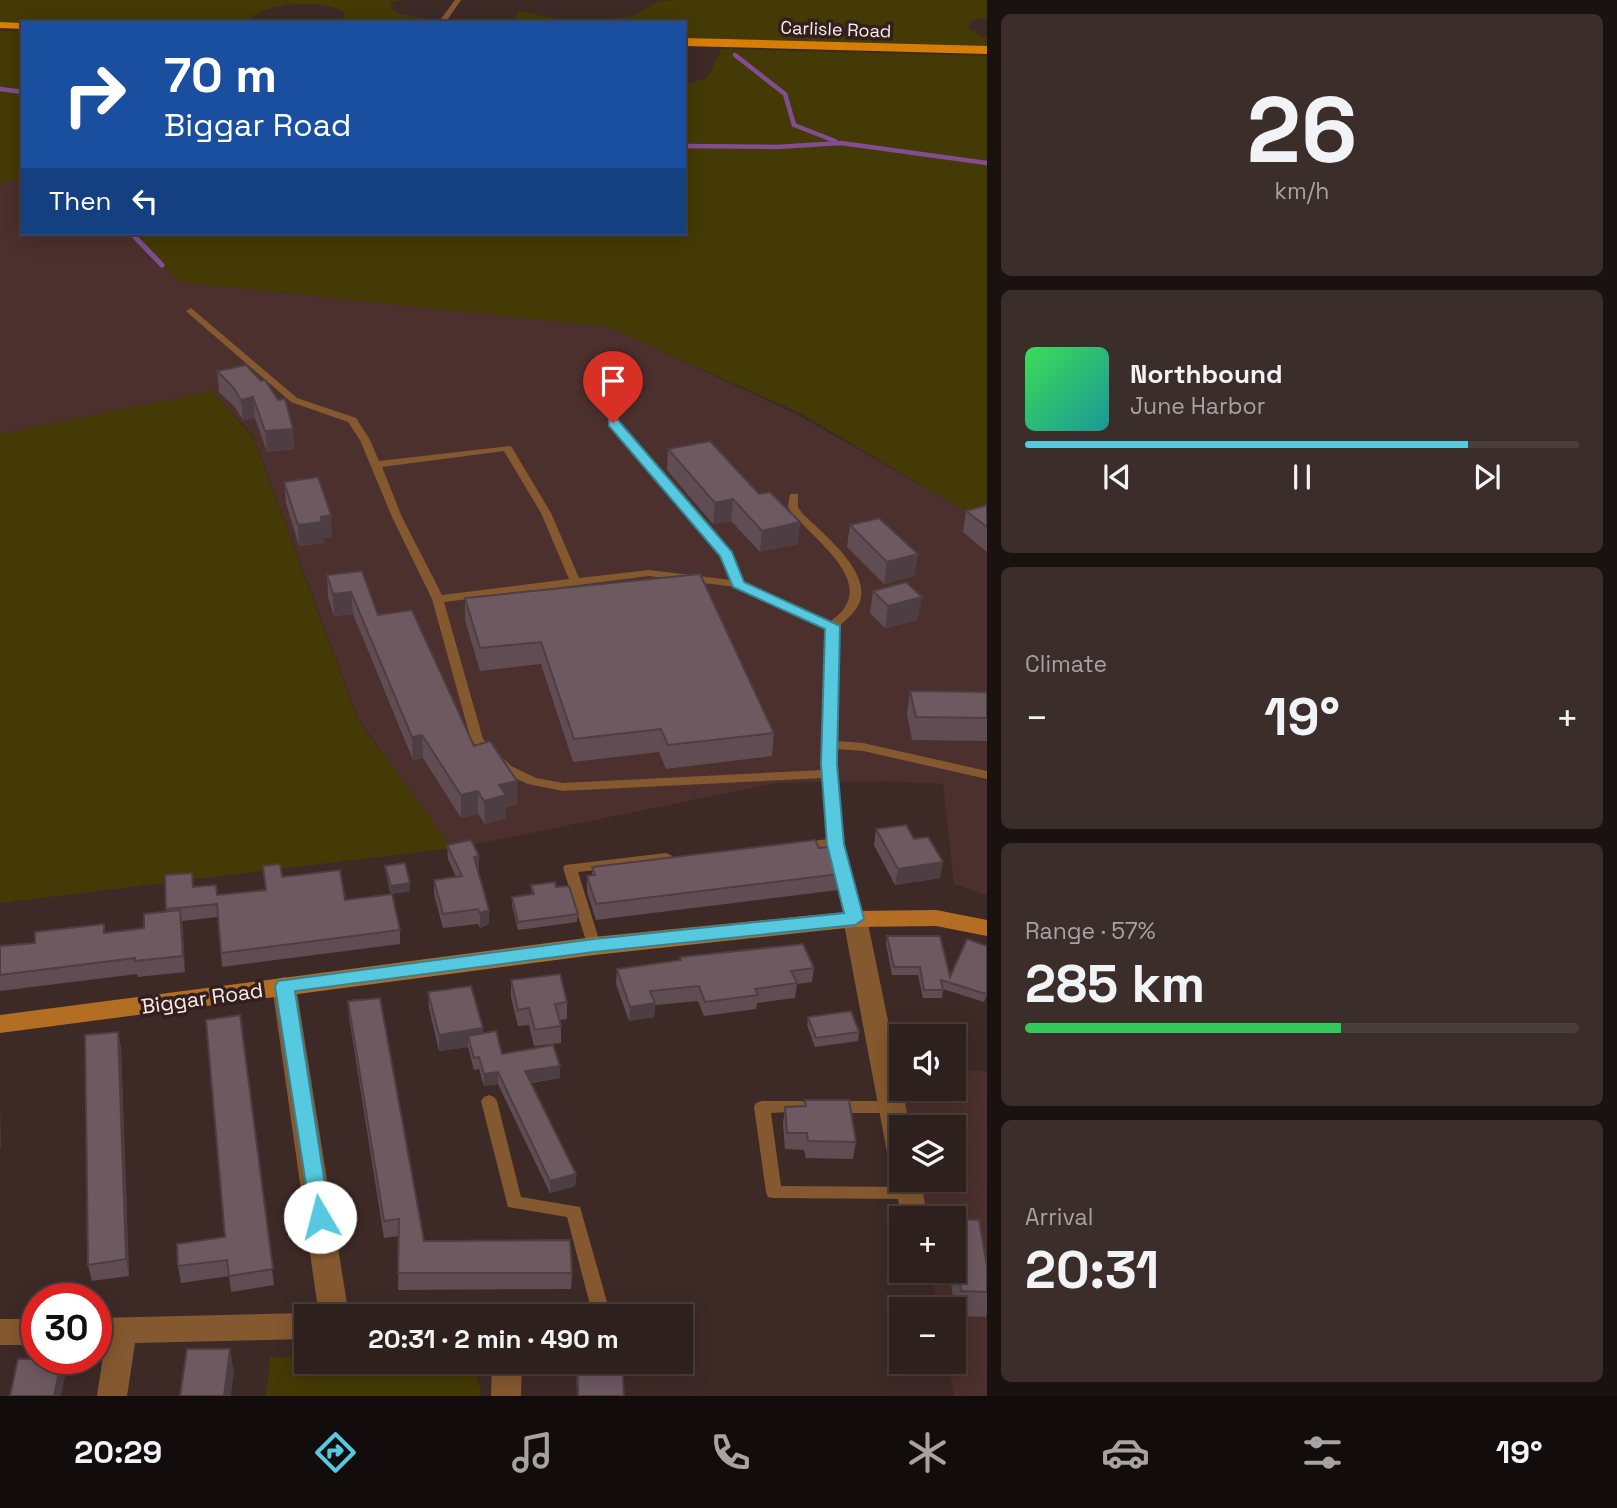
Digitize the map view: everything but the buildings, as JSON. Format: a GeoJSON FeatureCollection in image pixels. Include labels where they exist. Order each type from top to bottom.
{"type":"FeatureCollection","features":[{"type":"Feature","properties":{"kind":"main road"},"geometry":{"type":"LineString","coordinates":[[0,25],[21,26]]}},
{"type":"Feature","properties":{"kind":"main road","name":"Carlisle Road"},"geometry":{"type":"LineString","coordinates":[[686,42],[987,50]]}},
{"type":"Feature","properties":{"kind":"street","name":"Biggar Road"},"geometry":{"type":"LineString","coordinates":[[0,1024],[594,946],[855,919],[936,918],[987,929]]}},
{"type":"Feature","properties":{"kind":"street"},"geometry":{"type":"LineString","coordinates":[[855,919],[894,1115]]}},
{"type":"Feature","properties":{"kind":"street"},"geometry":{"type":"LineString","coordinates":[[284,986],[332,1304]]}},
{"type":"Feature","properties":{"kind":"street"},"geometry":{"type":"LineString","coordinates":[[112,1331],[294,1326]]}},
{"type":"Feature","properties":{"kind":"street"},"geometry":{"type":"LineString","coordinates":[[0,1332],[21,1332]]}},
{"type":"Feature","properties":{"kind":"street"},"geometry":{"type":"LineString","coordinates":[[111,1374],[112,1396]]}},
{"type":"Feature","properties":{"kind":"street"},"geometry":{"type":"LineString","coordinates":[[506,1396],[507,1374]]}},
{"type":"Feature","properties":{"kind":"lane"},"geometry":{"type":"LineString","coordinates":[[442,21],[458,0]]}},
{"type":"Feature","properties":{"kind":"lane"},"geometry":{"type":"LineString","coordinates":[[191,312],[294,400],[352,420],[438,599],[477,740],[506,769],[533,781],[563,787],[830,774]]}},
{"type":"Feature","properties":{"kind":"lane"},"geometry":{"type":"LineString","coordinates":[[613,423],[727,555],[738,584]]}},
{"type":"Feature","properties":{"kind":"lane"},"geometry":{"type":"LineString","coordinates":[[376,466],[507,448],[547,513],[575,581]]}},
{"type":"Feature","properties":{"kind":"lane"},"geometry":{"type":"LineString","coordinates":[[794,496],[793,507],[798,515],[850,571],[859,592],[854,607],[832,626],[830,745],[835,844],[855,919]]}},
{"type":"Feature","properties":{"kind":"lane"},"geometry":{"type":"LineString","coordinates":[[438,599],[649,573],[738,584],[832,626]]}},
{"type":"Feature","properties":{"kind":"lane"},"geometry":{"type":"LineString","coordinates":[[830,745],[863,747],[987,775]]}},
{"type":"Feature","properties":{"kind":"lane"},"geometry":{"type":"LineString","coordinates":[[785,848],[835,844]]}},
{"type":"Feature","properties":{"kind":"lane"},"geometry":{"type":"LineString","coordinates":[[594,946],[570,868],[680,857]]}},
{"type":"Feature","properties":{"kind":"lane"},"geometry":{"type":"LineString","coordinates":[[489,1101],[514,1202],[574,1212],[599,1304]]}},
{"type":"Feature","properties":{"kind":"lane"},"geometry":{"type":"LineString","coordinates":[[889,1192],[774,1192],[762,1107],[892,1107]]}},
{"type":"Feature","properties":{"kind":"shaded area"},"geometry":{"type":"Polygon","coordinates":[[[0,0],[405,0],[391,2],[391,8],[400,14],[425,19],[343,21],[345,12],[335,8],[298,4],[262,11],[252,17],[251,21],[0,22],[0,0]]]}},
{"type":"Feature","properties":{"kind":"shaded area"},"geometry":{"type":"Polygon","coordinates":[[[987,0],[987,18],[972,20],[968,28],[987,39],[987,47],[686,39],[686,21],[511,21],[520,11],[557,19],[604,20],[633,16],[658,2],[987,0]]]}},
{"type":"Feature","properties":{"kind":"shaded area"},"geometry":{"type":"Polygon","coordinates":[[[0,31],[21,31],[21,177],[0,185],[0,31]]]}},
{"type":"Feature","properties":{"kind":"shaded area"},"geometry":{"type":"Polygon","coordinates":[[[722,49],[987,56],[987,524],[802,414],[608,327],[179,282],[131,235],[686,235],[686,84],[707,78],[722,49]]]}},
{"type":"Feature","properties":{"kind":"shaded area"},"geometry":{"type":"Polygon","coordinates":[[[21,177],[21,235],[131,235],[179,282],[610,327],[798,415],[975,516],[987,525],[987,895],[954,884],[943,784],[885,781],[776,783],[451,849],[358,718],[253,435],[212,391],[0,434],[0,185],[21,177]]]}},
{"type":"Feature","properties":{"kind":"shaded area"},"geometry":{"type":"Polygon","coordinates":[[[212,391],[253,437],[358,720],[452,848],[0,903],[0,434],[212,391]]]}},
{"type":"Feature","properties":{"kind":"shaded area"},"geometry":{"type":"Polygon","coordinates":[[[966,1069],[987,1072],[987,1396],[954,1396],[949,1374],[966,1374],[966,1297],[935,1297],[932,1283],[966,1283],[966,1206],[917,1206],[915,1192],[966,1192],[966,1115],[900,1115],[897,1101],[966,1101],[966,1069]]]}},
{"type":"Feature","properties":{"kind":"shaded area"},"geometry":{"type":"Polygon","coordinates":[[[270,1357],[294,1357],[294,1374],[476,1374],[480,1385],[480,1396],[266,1396],[270,1357]]]}},
{"type":"Feature","properties":{"kind":"waterway"},"geometry":{"type":"LineString","coordinates":[[735,55],[785,94],[794,125],[835,141]]}},
{"type":"Feature","properties":{"kind":"waterway"},"geometry":{"type":"LineString","coordinates":[[0,89],[21,92]]}},
{"type":"Feature","properties":{"kind":"waterway"},"geometry":{"type":"LineString","coordinates":[[686,146],[776,147],[841,143],[987,163]]}},
{"type":"Feature","properties":{"kind":"waterway"},"geometry":{"type":"LineString","coordinates":[[133,235],[162,265]]}},
{"type":"Feature","properties":{"kind":"route"},"geometry":{"type":"LineString","coordinates":[[320,1217],[284,986],[594,946],[855,919],[835,844],[829,764],[832,626],[738,584],[727,555],[613,423]]}}]}
